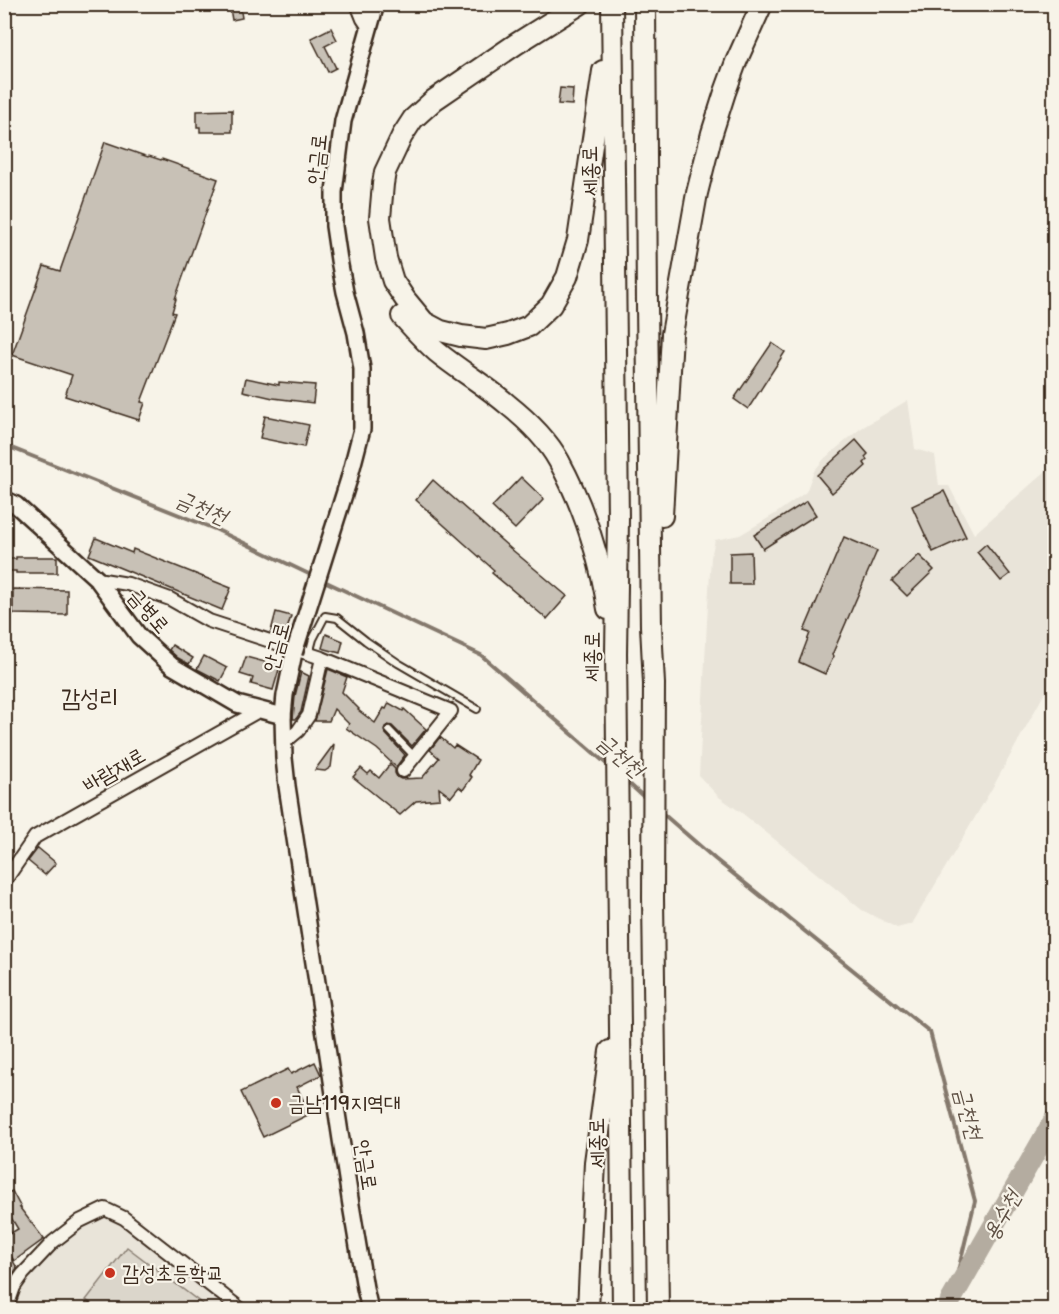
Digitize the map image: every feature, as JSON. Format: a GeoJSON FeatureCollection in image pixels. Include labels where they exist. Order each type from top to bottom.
{"type":"FeatureCollection","features":[{"type":"Feature","properties":{"kind":"highway"},"geometry":{"type":"LineString","coordinates":[[555,4],[450,73],[425,91],[403,113],[390,132],[380,154],[372,184],[368,220],[373,265],[396,309],[438,352],[506,402],[536,430],[559,460],[594,544],[616,653]]}},
{"type":"Feature","properties":{"kind":"highway"},"geometry":{"type":"LineString","coordinates":[[580,4],[434,100],[413,119],[385,172],[380,218],[386,258],[393,281],[424,322],[441,331],[486,339],[529,326],[551,305],[567,278],[578,240],[612,10]]}},
{"type":"Feature","properties":{"kind":"highway"},"geometry":{"type":"LineString","coordinates":[[645,4],[651,626],[654,684],[653,898],[658,1310]]}},
{"type":"Feature","properties":{"kind":"highway"},"geometry":{"type":"LineString","coordinates":[[651,626],[662,507],[672,334],[697,193],[712,133],[735,62],[762,4]]}},
{"type":"Feature","properties":{"kind":"highway"},"geometry":{"type":"LineString","coordinates":[[735,62],[777,4]]}},
{"type":"Feature","properties":{"kind":"highway","name":"세종로"},"geometry":{"type":"LineString","coordinates":[[612,10],[623,1310]]}},
{"type":"Feature","properties":{"kind":"highway"},"geometry":{"type":"LineString","coordinates":[[588,1310],[595,1162],[620,986]]}},
{"type":"Feature","properties":{"kind":"street"},"geometry":{"type":"LineString","coordinates":[[357,4],[369,28]]}},
{"type":"Feature","properties":{"kind":"street","name":"안금로"},"geometry":{"type":"LineString","coordinates":[[370,1310],[351,1205],[287,786],[283,716],[285,695],[302,654],[362,429],[362,369],[339,260],[334,226],[334,192],[343,121],[376,4]]}},
{"type":"Feature","properties":{"kind":"street","name":"금병로"},"geometry":{"type":"LineString","coordinates":[[4,499],[23,512],[97,579],[138,636],[172,666],[237,704],[283,716]]}},
{"type":"Feature","properties":{"kind":"street"},"geometry":{"type":"LineString","coordinates":[[97,579],[128,584],[160,595],[210,621],[302,654],[322,658],[451,711],[403,771]]}},
{"type":"Feature","properties":{"kind":"street"},"geometry":{"type":"LineString","coordinates":[[285,742],[298,731],[309,715],[322,658]]}},
{"type":"Feature","properties":{"kind":"street","name":"바람재로"},"geometry":{"type":"LineString","coordinates":[[4,882],[35,837],[260,710]]}},
{"type":"Feature","properties":{"kind":"street"},"geometry":{"type":"LineString","coordinates":[[8,1304],[14,1287],[23,1274],[53,1242],[80,1221],[105,1209],[124,1218],[242,1310]]}},
{"type":"Feature","properties":{"kind":"lane"},"geometry":{"type":"LineString","coordinates":[[302,654],[325,616],[337,618],[398,663],[477,709]]}},
{"type":"Feature","properties":{"kind":"lane"},"geometry":{"type":"LineString","coordinates":[[389,730],[415,756]]}},
{"type":"Feature","properties":{"kind":"shaded area"},"geometry":{"type":"Polygon","coordinates":[[[908,400],[915,449],[935,455],[939,486],[949,486],[974,534],[1054,464],[1054,676],[994,785],[912,924],[897,928],[862,910],[719,797],[699,776],[711,557],[715,540],[740,535],[806,492],[814,471],[825,458],[860,429],[908,400]]]}},
{"type":"Feature","properties":{"kind":"shaded area","name":"감성초등학교"},"geometry":{"type":"Polygon","coordinates":[[[103,1217],[111,1217],[236,1309],[16,1310],[12,1304],[40,1263],[60,1243],[103,1217]]]}},
{"type":"Feature","properties":{"kind":"shaded area"},"geometry":{"type":"Polygon","coordinates":[[[127,1247],[209,1309],[98,1309],[86,1300],[127,1247]]]}},
{"type":"Feature","properties":{"kind":"building"},"geometry":{"type":"Polygon","coordinates":[[[240,6],[242,18],[232,20],[230,8],[240,6]]]}},
{"type":"Feature","properties":{"kind":"building"},"geometry":{"type":"Polygon","coordinates":[[[331,28],[337,40],[325,46],[336,68],[328,72],[311,38],[331,28]]]}},
{"type":"Feature","properties":{"kind":"building"},"geometry":{"type":"Polygon","coordinates":[[[560,88],[573,89],[572,105],[558,104],[560,88]]]}},
{"type":"Feature","properties":{"kind":"building"},"geometry":{"type":"Polygon","coordinates":[[[232,110],[232,132],[200,132],[200,127],[197,127],[197,111],[232,110]]]}},
{"type":"Feature","properties":{"kind":"building"},"geometry":{"type":"Polygon","coordinates":[[[105,142],[218,179],[175,299],[172,312],[175,313],[141,402],[145,403],[139,420],[65,396],[72,375],[12,355],[44,266],[60,271],[105,142]]]}},
{"type":"Feature","properties":{"kind":"building"},"geometry":{"type":"Polygon","coordinates":[[[772,343],[785,352],[748,409],[734,399],[772,343]]]}},
{"type":"Feature","properties":{"kind":"building"},"geometry":{"type":"Polygon","coordinates":[[[246,378],[279,385],[279,382],[315,385],[313,403],[273,398],[243,391],[246,378]]]}},
{"type":"Feature","properties":{"kind":"building"},"geometry":{"type":"Polygon","coordinates":[[[265,416],[309,425],[304,447],[260,438],[265,416]]]}},
{"type":"Feature","properties":{"kind":"building"},"geometry":{"type":"Polygon","coordinates":[[[856,440],[868,454],[864,463],[866,466],[832,493],[817,475],[856,440]]]}},
{"type":"Feature","properties":{"kind":"building"},"geometry":{"type":"Polygon","coordinates":[[[521,477],[544,499],[515,529],[492,507],[521,477]]]}},
{"type":"Feature","properties":{"kind":"building"},"geometry":{"type":"Polygon","coordinates":[[[433,480],[567,596],[547,619],[492,573],[494,570],[416,500],[433,480]]]}},
{"type":"Feature","properties":{"kind":"building"},"geometry":{"type":"Polygon","coordinates":[[[944,491],[966,537],[933,552],[912,506],[944,491]]]}},
{"type":"Feature","properties":{"kind":"building"},"geometry":{"type":"Polygon","coordinates":[[[807,501],[816,515],[763,549],[754,535],[807,501]]]}},
{"type":"Feature","properties":{"kind":"building"},"geometry":{"type":"Polygon","coordinates":[[[844,537],[877,551],[825,674],[799,662],[810,633],[804,631],[844,537]]]}},
{"type":"Feature","properties":{"kind":"building"},"geometry":{"type":"Polygon","coordinates":[[[96,538],[132,553],[133,549],[231,588],[222,610],[89,555],[96,538]]]}},
{"type":"Feature","properties":{"kind":"building"},"geometry":{"type":"Polygon","coordinates":[[[986,544],[1010,574],[1001,581],[977,552],[986,544]]]}},
{"type":"Feature","properties":{"kind":"building"},"geometry":{"type":"Polygon","coordinates":[[[751,552],[752,584],[730,584],[730,553],[751,552]]]}},
{"type":"Feature","properties":{"kind":"building"},"geometry":{"type":"Polygon","coordinates":[[[919,555],[934,570],[907,596],[892,581],[919,555]]]}},
{"type":"Feature","properties":{"kind":"building"},"geometry":{"type":"Polygon","coordinates":[[[16,557],[57,557],[57,573],[8,571],[8,559],[16,559],[16,557]]]}},
{"type":"Feature","properties":{"kind":"building"},"geometry":{"type":"Polygon","coordinates":[[[13,589],[67,590],[67,615],[13,614],[13,589]]]}},
{"type":"Feature","properties":{"kind":"building"},"geometry":{"type":"Polygon","coordinates":[[[276,612],[291,616],[285,636],[271,631],[276,612]]]}},
{"type":"Feature","properties":{"kind":"building"},"geometry":{"type":"Polygon","coordinates":[[[326,634],[343,641],[340,653],[322,648],[326,634]]]}},
{"type":"Feature","properties":{"kind":"building"},"geometry":{"type":"Polygon","coordinates":[[[172,645],[193,658],[189,664],[169,650],[172,645]]]}},
{"type":"Feature","properties":{"kind":"building"},"geometry":{"type":"Polygon","coordinates":[[[204,656],[227,668],[220,681],[197,669],[204,656]]]}},
{"type":"Feature","properties":{"kind":"building"},"geometry":{"type":"Polygon","coordinates":[[[246,657],[280,666],[273,690],[251,684],[253,678],[240,674],[246,657]]]}},
{"type":"Feature","properties":{"kind":"building"},"geometry":{"type":"Polygon","coordinates":[[[328,669],[347,677],[342,692],[358,710],[375,723],[389,703],[403,711],[404,709],[426,729],[412,746],[392,726],[385,727],[385,733],[405,755],[396,767],[377,749],[346,728],[349,724],[334,709],[329,721],[315,721],[328,669]]]}},
{"type":"Feature","properties":{"kind":"building"},"geometry":{"type":"Polygon","coordinates":[[[301,672],[309,676],[301,712],[296,719],[293,719],[295,696],[301,672]]]}},
{"type":"Feature","properties":{"kind":"building"},"geometry":{"type":"Polygon","coordinates":[[[440,737],[453,748],[455,745],[478,760],[469,775],[472,777],[463,790],[459,787],[451,797],[439,788],[440,799],[416,801],[400,815],[353,777],[361,768],[368,774],[371,771],[379,778],[390,764],[395,769],[397,777],[401,779],[422,778],[439,758],[430,750],[440,737]]]}},
{"type":"Feature","properties":{"kind":"building"},"geometry":{"type":"Polygon","coordinates":[[[334,744],[331,767],[325,771],[315,770],[334,744]]]}},
{"type":"Feature","properties":{"kind":"building"},"geometry":{"type":"Polygon","coordinates":[[[38,848],[56,863],[45,875],[28,861],[38,848]]]}},
{"type":"Feature","properties":{"kind":"building","name":"금남119지역대"},"geometry":{"type":"Polygon","coordinates":[[[315,1062],[321,1075],[297,1087],[310,1114],[263,1137],[241,1092],[288,1069],[291,1074],[315,1062]]]}},
{"type":"Feature","properties":{"kind":"building"},"geometry":{"type":"Polygon","coordinates":[[[12,1191],[20,1208],[44,1239],[14,1261],[4,1244],[4,1237],[18,1229],[4,1206],[4,1195],[12,1191]]]}},
{"type":"Feature","properties":{"kind":"building"},"geometry":{"type":"Polygon","coordinates":[[[4,1245],[17,1268],[9,1280],[4,1283],[4,1245]]]}},
{"type":"Feature","properties":{"kind":"waterway","name":"금천천"},"geometry":{"type":"LineString","coordinates":[[4,445],[217,530],[313,576]]}},
{"type":"Feature","properties":{"kind":"waterway","name":"금천천"},"geometry":{"type":"LineString","coordinates":[[322,580],[481,655],[610,767]]}},
{"type":"Feature","properties":{"kind":"waterway","name":"금천천"},"geometry":{"type":"LineString","coordinates":[[625,780],[646,799]]}},
{"type":"Feature","properties":{"kind":"waterway","name":"금천천"},"geometry":{"type":"LineString","coordinates":[[661,812],[715,859],[930,1032],[975,1201],[951,1300]]}},
{"type":"Feature","properties":{"kind":"waterway","name":"용수천"},"geometry":{"type":"LineString","coordinates":[[947,1310],[1054,1120]]}},
{"type":"Feature","properties":{"kind":"place","name":"금남119지역대"},"geometry":{"type":"Point","coordinates":[276,1103]}},
{"type":"Feature","properties":{"kind":"place","name":"감성초등학교"},"geometry":{"type":"Point","coordinates":[110,1273]}},
{"type":"Feature","properties":{"kind":"district","name":"감성리"},"geometry":{"type":"Point","coordinates":[90,698]}}]}
